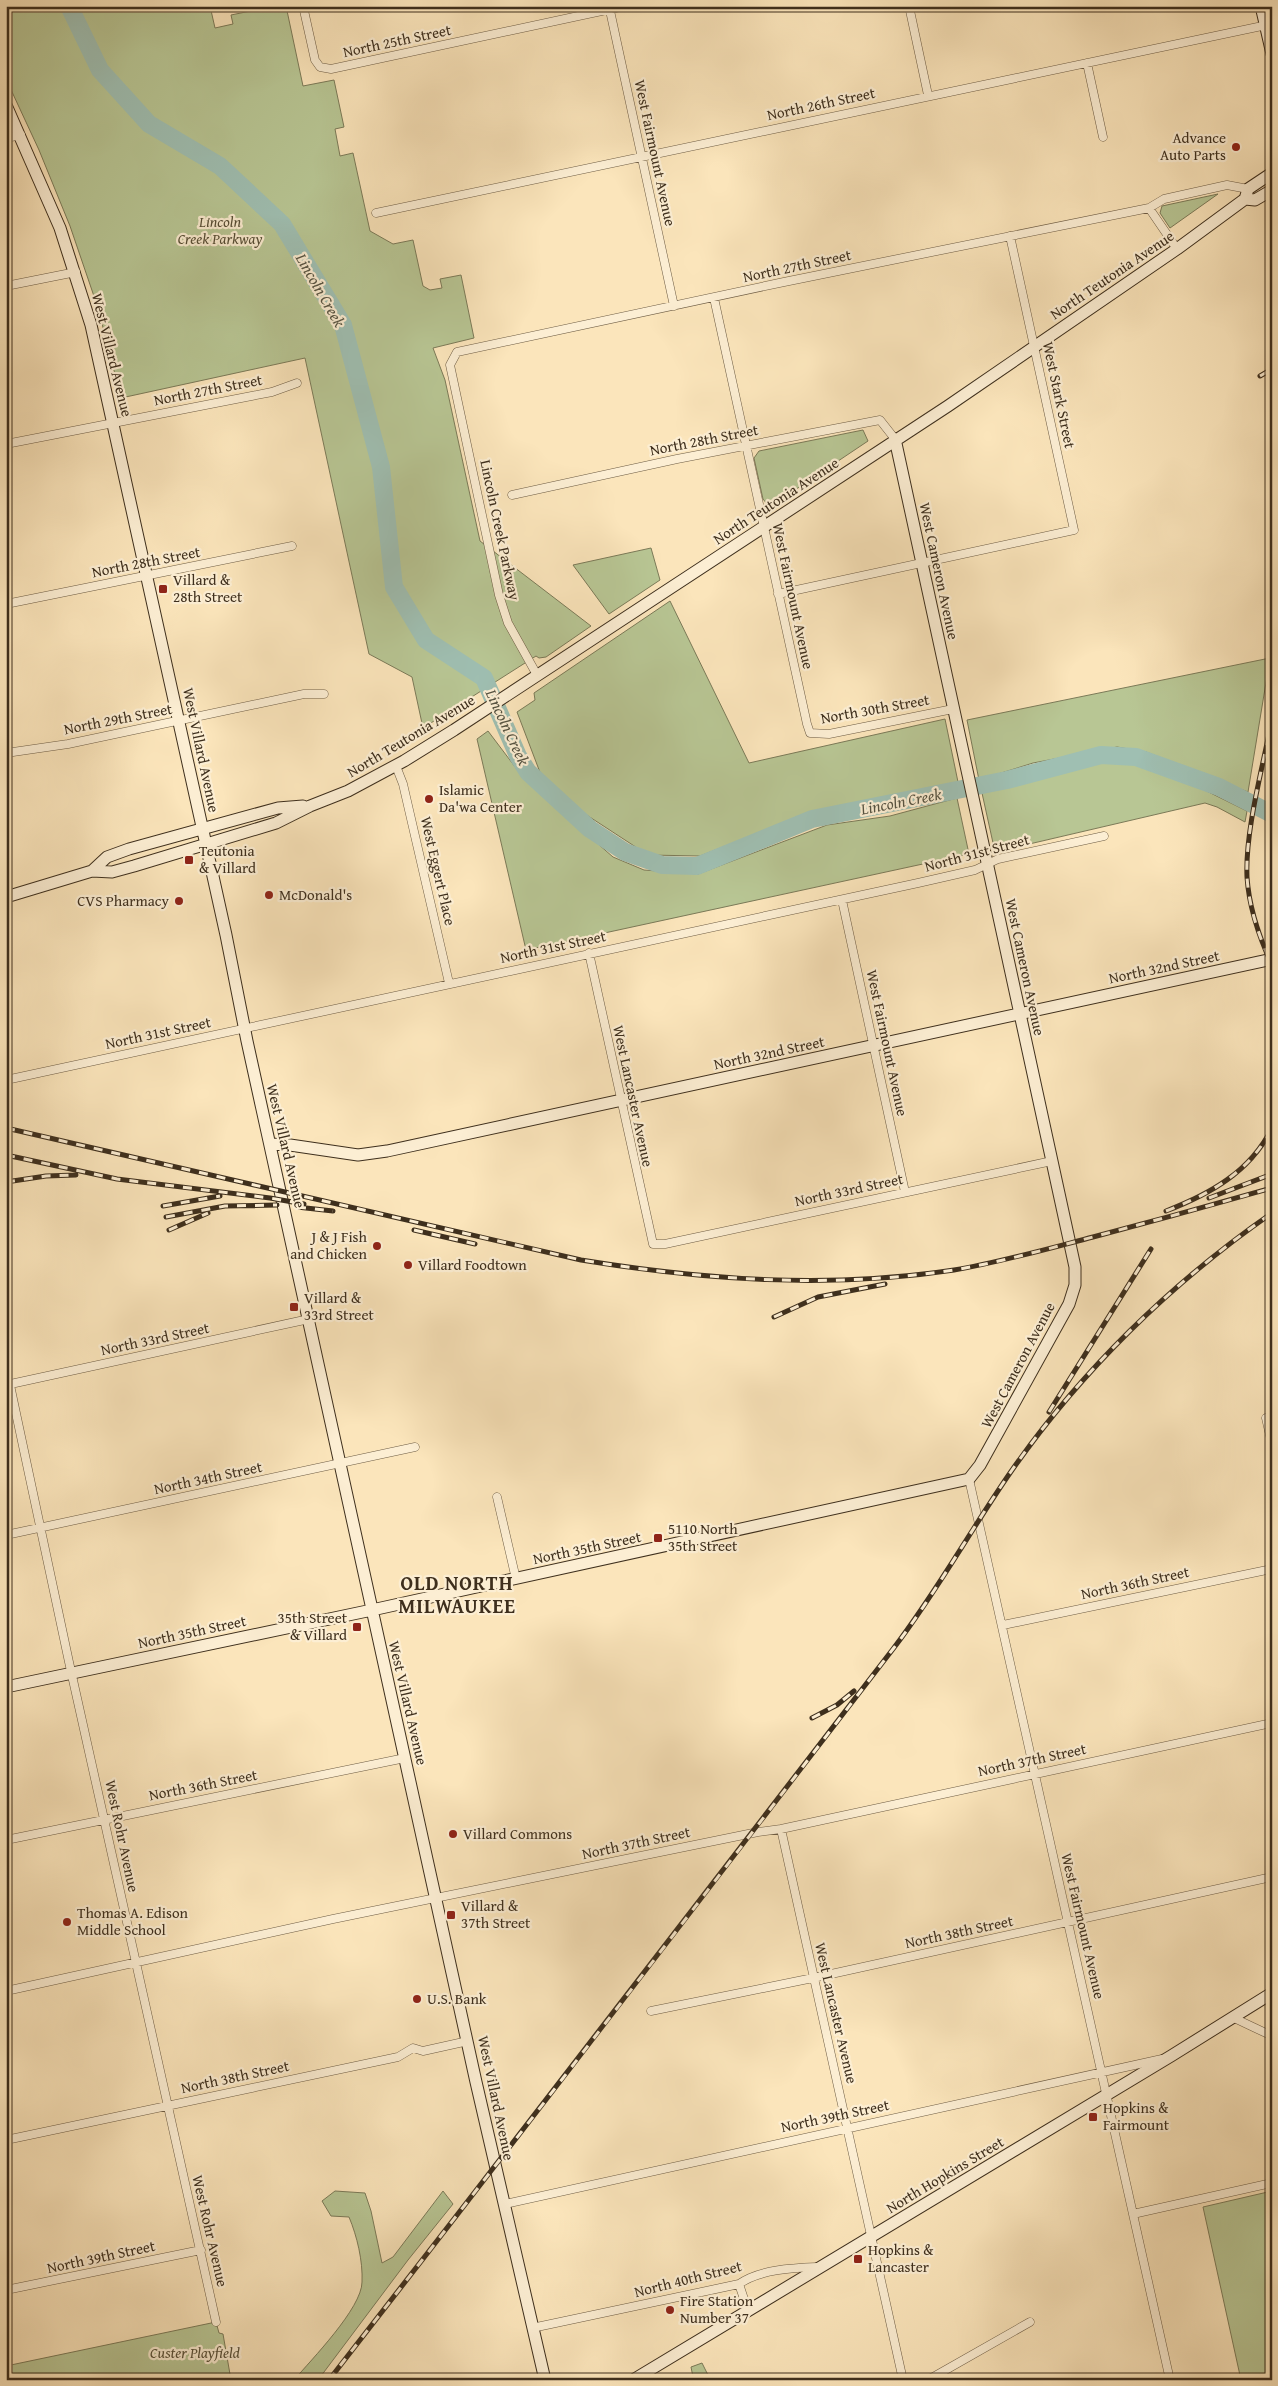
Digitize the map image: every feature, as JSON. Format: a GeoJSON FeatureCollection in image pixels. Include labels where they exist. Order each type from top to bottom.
{"type":"FeatureCollection","features":[{"type":"Feature","properties":{"kind":"street","name":"North 25th Street"},"geometry":{"type":"LineString","coordinates":[[303,6],[315,60],[320,67],[331,69],[625,6]]}},
{"type":"Feature","properties":{"kind":"street"},"geometry":{"type":"LineString","coordinates":[[909,6],[928,95]]}},
{"type":"Feature","properties":{"kind":"street"},"geometry":{"type":"LineString","coordinates":[[1261,6],[1269,25],[1272,54]]}},
{"type":"Feature","properties":{"kind":"street","name":"West Fairmount Avenue"},"geometry":{"type":"LineString","coordinates":[[610,8],[674,306]]}},
{"type":"Feature","properties":{"kind":"street","name":"North 26th Street"},"geometry":{"type":"LineString","coordinates":[[376,213],[928,95],[1269,25]]}},
{"type":"Feature","properties":{"kind":"street"},"geometry":{"type":"LineString","coordinates":[[1086,62],[1103,137]]}},
{"type":"Feature","properties":{"kind":"street","name":"West Villard Avenue"},"geometry":{"type":"LineString","coordinates":[[6,104],[21,135],[76,272],[91,325],[148,576],[244,1028],[476,2082],[544,2380]]}},
{"type":"Feature","properties":{"kind":"street"},"geometry":{"type":"LineString","coordinates":[[6,138],[21,135]]}},
{"type":"Feature","properties":{"kind":"street","name":"North Teutonia Avenue"},"geometry":{"type":"LineString","coordinates":[[6,896],[92,871],[112,872],[276,823],[310,806],[348,791],[396,766],[454,730],[948,406],[1177,249],[1272,173]]}},
{"type":"Feature","properties":{"kind":"street","name":"North 27th Street"},"geometry":{"type":"LineString","coordinates":[[454,356],[456,352],[466,349],[1149,208],[1164,200],[1228,185],[1246,194]]}},
{"type":"Feature","properties":{"kind":"street","name":"North Teutonia Avenue"},"geometry":{"type":"LineString","coordinates":[[1246,194],[1255,200],[1272,190]]}},
{"type":"Feature","properties":{"kind":"street"},"geometry":{"type":"LineString","coordinates":[[1149,208],[1177,249]]}},
{"type":"Feature","properties":{"kind":"street","name":"West Stark Street"},"geometry":{"type":"LineString","coordinates":[[922,561],[1074,530],[1010,236]]}},
{"type":"Feature","properties":{"kind":"street"},"geometry":{"type":"LineString","coordinates":[[6,286],[76,272]]}},
{"type":"Feature","properties":{"kind":"street","name":"West Fairmount Avenue"},"geometry":{"type":"LineString","coordinates":[[714,298],[807,724]]}},
{"type":"Feature","properties":{"kind":"street","name":"Lincoln Creek Parkway"},"geometry":{"type":"LineString","coordinates":[[454,356],[450,365],[499,595],[508,623],[533,677]]}},
{"type":"Feature","properties":{"kind":"street","name":"North 27th Street"},"geometry":{"type":"LineString","coordinates":[[6,444],[272,392],[297,382]]}},
{"type":"Feature","properties":{"kind":"street","name":"North 28th Street"},"geometry":{"type":"LineString","coordinates":[[512,495],[746,445],[880,420],[895,439]]}},
{"type":"Feature","properties":{"kind":"street","name":"West Cameron Avenue"},"geometry":{"type":"LineString","coordinates":[[895,439],[1075,1267],[1073,1294],[1053,1335],[994,1440],[969,1479]]}},
{"type":"Feature","properties":{"kind":"street","name":"North 28th Street"},"geometry":{"type":"LineString","coordinates":[[6,604],[292,546]]}},
{"type":"Feature","properties":{"kind":"street"},"geometry":{"type":"LineString","coordinates":[[778,594],[922,561]]}},
{"type":"Feature","properties":{"kind":"street","name":"North 29th Street"},"geometry":{"type":"LineString","coordinates":[[6,752],[68,744],[304,694],[324,694]]}},
{"type":"Feature","properties":{"kind":"street","name":"North 30th Street"},"geometry":{"type":"LineString","coordinates":[[807,724],[810,733],[829,734],[953,708]]}},
{"type":"Feature","properties":{"kind":"street","name":"West Eggert Place"},"geometry":{"type":"LineString","coordinates":[[396,766],[405,794],[449,983]]}},
{"type":"Feature","properties":{"kind":"street","name":"North Teutonia Avenue"},"geometry":{"type":"LineString","coordinates":[[92,871],[107,858],[202,828],[278,808],[310,806]]}},
{"type":"Feature","properties":{"kind":"street","name":"North 31st Street"},"geometry":{"type":"LineString","coordinates":[[6,1080],[449,983],[842,900],[975,870],[998,859],[1104,836]]}},
{"type":"Feature","properties":{"kind":"street","name":"West Fairmount Avenue"},"geometry":{"type":"LineString","coordinates":[[842,900],[905,1192]]}},
{"type":"Feature","properties":{"kind":"street","name":"West Lancaster Avenue"},"geometry":{"type":"LineString","coordinates":[[589,953],[652,1244]]}},
{"type":"Feature","properties":{"kind":"street","name":"North 32nd Street"},"geometry":{"type":"LineString","coordinates":[[270,1144],[358,1155],[377,1152],[1272,959]]}},
{"type":"Feature","properties":{"kind":"street","name":"North 33rd Street"},"geometry":{"type":"LineString","coordinates":[[652,1244],[665,1244],[1052,1161]]}},
{"type":"Feature","properties":{"kind":"street","name":"North 33rd Street"},"geometry":{"type":"LineString","coordinates":[[8,1385],[309,1319]]}},
{"type":"Feature","properties":{"kind":"street","name":"West Rohr Avenue"},"geometry":{"type":"LineString","coordinates":[[8,1385],[216,2322]]}},
{"type":"Feature","properties":{"kind":"street"},"geometry":{"type":"LineString","coordinates":[[1269,1417],[1272,1444]]}},
{"type":"Feature","properties":{"kind":"street","name":"North 34th Street"},"geometry":{"type":"LineString","coordinates":[[6,1536],[415,1447]]}},
{"type":"Feature","properties":{"kind":"street","name":"West Fairmount Avenue"},"geometry":{"type":"LineString","coordinates":[[969,1479],[1170,2380]]}},
{"type":"Feature","properties":{"kind":"street","name":"North 35th Street"},"geometry":{"type":"LineString","coordinates":[[6,1687],[516,1579],[969,1479]]}},
{"type":"Feature","properties":{"kind":"street"},"geometry":{"type":"LineString","coordinates":[[497,1496],[516,1579]]}},
{"type":"Feature","properties":{"kind":"street","name":"North 36th Street"},"geometry":{"type":"LineString","coordinates":[[1003,1625],[1272,1568]]}},
{"type":"Feature","properties":{"kind":"street","name":"North 37th Street"},"geometry":{"type":"LineString","coordinates":[[6,1991],[437,1899],[758,1832],[781,1829],[1272,1723]]}},
{"type":"Feature","properties":{"kind":"street","name":"North 36th Street"},"geometry":{"type":"LineString","coordinates":[[6,1840],[405,1758]]}},
{"type":"Feature","properties":{"kind":"street","name":"West Lancaster Avenue"},"geometry":{"type":"LineString","coordinates":[[781,1829],[903,2380]]}},
{"type":"Feature","properties":{"kind":"street","name":"North 38th Street"},"geometry":{"type":"LineString","coordinates":[[651,2011],[813,1978],[1272,1877]]}},
{"type":"Feature","properties":{"kind":"street","name":"North Hopkins Street"},"geometry":{"type":"LineString","coordinates":[[633,2380],[1107,2095],[1272,1993]]}},
{"type":"Feature","properties":{"kind":"street"},"geometry":{"type":"LineString","coordinates":[[1234,2018],[1272,2034]]}},
{"type":"Feature","properties":{"kind":"street","name":"North 38th Street"},"geometry":{"type":"LineString","coordinates":[[6,2140],[398,2057],[413,2048],[423,2052],[468,2041]]}},
{"type":"Feature","properties":{"kind":"street","name":"North 39th Street"},"geometry":{"type":"LineString","coordinates":[[505,2204],[848,2127],[1102,2073],[1171,2056]]}},
{"type":"Feature","properties":{"kind":"street"},"geometry":{"type":"LineString","coordinates":[[1133,2214],[1272,2183]]}},
{"type":"Feature","properties":{"kind":"street","name":"North 39th Street"},"geometry":{"type":"LineString","coordinates":[[6,2290],[201,2250]]}},
{"type":"Feature","properties":{"kind":"street","name":"North 40th Street"},"geometry":{"type":"LineString","coordinates":[[532,2328],[739,2284],[746,2279],[792,2268],[821,2267]]}},
{"type":"Feature","properties":{"kind":"street"},"geometry":{"type":"LineString","coordinates":[[739,2284],[748,2310]]}},
{"type":"Feature","properties":{"kind":"street"},"geometry":{"type":"LineString","coordinates":[[928,2380],[1030,2322]]}},
{"type":"Feature","properties":{"kind":"green space","name":"Lincoln Creek Parkway"},"geometry":{"type":"Polygon","coordinates":[[[6,6],[210,6],[215,28],[233,24],[231,15],[275,6],[286,6],[303,86],[334,80],[344,127],[335,129],[340,156],[353,153],[370,231],[393,244],[413,240],[423,286],[430,290],[442,288],[440,279],[461,275],[474,338],[433,348],[445,380],[480,541],[591,626],[546,657],[539,658],[536,656],[423,728],[412,677],[369,654],[305,358],[121,398],[98,308],[70,226],[39,150],[6,79],[6,6]]]}},
{"type":"Feature","properties":{"kind":"green space"},"geometry":{"type":"Polygon","coordinates":[[[1218,194],[1170,228],[1160,213],[1162,206],[1218,194]]]}},
{"type":"Feature","properties":{"kind":"green space"},"geometry":{"type":"Polygon","coordinates":[[[863,430],[868,441],[774,504],[767,504],[763,499],[754,458],[759,451],[863,430]]]}},
{"type":"Feature","properties":{"kind":"green space"},"geometry":{"type":"Polygon","coordinates":[[[651,548],[660,580],[609,614],[573,565],[651,548]]]}},
{"type":"Feature","properties":{"kind":"green space"},"geometry":{"type":"Polygon","coordinates":[[[670,601],[749,763],[945,719],[958,782],[805,815],[700,856],[648,855],[582,812],[541,775],[517,712],[535,700],[534,693],[670,601]]]}},
{"type":"Feature","properties":{"kind":"green space"},"geometry":{"type":"Polygon","coordinates":[[[1270,658],[1248,792],[1146,752],[1117,747],[1033,763],[979,780],[967,720],[1270,658]]]}},
{"type":"Feature","properties":{"kind":"green space"},"geometry":{"type":"Polygon","coordinates":[[[488,731],[525,780],[613,857],[644,870],[698,874],[827,825],[890,816],[957,798],[969,854],[526,950],[477,739],[488,731]]]}},
{"type":"Feature","properties":{"kind":"green space"},"geometry":{"type":"Polygon","coordinates":[[[1100,762],[1145,764],[1172,774],[1247,811],[1245,822],[1217,807],[1205,803],[995,852],[982,793],[1100,762]]]}},
{"type":"Feature","properties":{"kind":"green space"},"geometry":{"type":"Polygon","coordinates":[[[335,2191],[365,2193],[371,2211],[382,2263],[393,2257],[443,2191],[453,2204],[408,2260],[318,2380],[294,2380],[345,2319],[360,2293],[362,2274],[360,2257],[355,2232],[349,2217],[331,2216],[322,2201],[335,2191]]]}},
{"type":"Feature","properties":{"kind":"green space"},"geometry":{"type":"Polygon","coordinates":[[[1272,2191],[1272,2380],[1241,2380],[1203,2207],[1272,2191]]]}},
{"type":"Feature","properties":{"kind":"green space","name":"Custer Playfield"},"geometry":{"type":"Polygon","coordinates":[[[216,2322],[219,2333],[223,2334],[231,2380],[6,2380],[6,2366],[216,2322]]]}},
{"type":"Feature","properties":{"kind":"green space"},"geometry":{"type":"Polygon","coordinates":[[[702,2363],[708,2375],[693,2377],[691,2367],[702,2363]]]}},
{"type":"Feature","properties":{"kind":"waterway","name":"Lincoln Creek"},"geometry":{"type":"LineString","coordinates":[[69,6],[100,70],[149,124],[220,166],[282,224],[343,325],[381,467],[394,587],[426,640],[484,678],[518,756],[528,772],[590,829],[625,852],[662,865],[697,866],[812,819],[1007,780],[1101,755],[1136,757],[1219,787],[1272,814]]}},
{"type":"Feature","properties":{"kind":"railway"},"geometry":{"type":"LineString","coordinates":[[1260,376],[1272,369]]}},
{"type":"Feature","properties":{"kind":"railway"},"geometry":{"type":"LineString","coordinates":[[1272,719],[1255,798],[1247,859],[1247,877],[1255,922],[1272,965]]}},
{"type":"Feature","properties":{"kind":"railway"},"geometry":{"type":"LineString","coordinates":[[6,1128],[581,1260],[674,1273],[767,1280],[860,1279],[954,1270],[1041,1251],[1272,1188]]}},
{"type":"Feature","properties":{"kind":"railway"},"geometry":{"type":"LineString","coordinates":[[1166,1211],[1198,1197],[1227,1180],[1252,1157],[1263,1144],[1272,1128]]}},
{"type":"Feature","properties":{"kind":"railway"},"geometry":{"type":"LineString","coordinates":[[6,1155],[117,1179],[304,1204]]}},
{"type":"Feature","properties":{"kind":"railway"},"geometry":{"type":"LineString","coordinates":[[1209,1198],[1272,1174]]}},
{"type":"Feature","properties":{"kind":"railway"},"geometry":{"type":"LineString","coordinates":[[6,1182],[46,1176],[76,1175]]}},
{"type":"Feature","properties":{"kind":"railway"},"geometry":{"type":"LineString","coordinates":[[163,1206],[220,1196]]}},
{"type":"Feature","properties":{"kind":"railway"},"geometry":{"type":"LineString","coordinates":[[166,1217],[225,1206],[277,1205]]}},
{"type":"Feature","properties":{"kind":"railway"},"geometry":{"type":"LineString","coordinates":[[297,1207],[333,1211]]}},
{"type":"Feature","properties":{"kind":"railway"},"geometry":{"type":"LineString","coordinates":[[169,1230],[208,1213]]}},
{"type":"Feature","properties":{"kind":"railway"},"geometry":{"type":"LineString","coordinates":[[329,2380],[909,1628],[1010,1473],[1066,1400],[1129,1331],[1163,1299],[1198,1269],[1272,1213]]}},
{"type":"Feature","properties":{"kind":"railway"},"geometry":{"type":"LineString","coordinates":[[414,1230],[475,1244]]}},
{"type":"Feature","properties":{"kind":"railway"},"geometry":{"type":"LineString","coordinates":[[1049,1412],[1151,1249]]}},
{"type":"Feature","properties":{"kind":"railway"},"geometry":{"type":"LineString","coordinates":[[774,1317],[818,1297],[885,1284]]}},
{"type":"Feature","properties":{"kind":"railway"},"geometry":{"type":"LineString","coordinates":[[812,1718],[837,1705],[854,1691]]}},
{"type":"Feature","properties":{"kind":"place","name":"Advance Auto Parts"},"geometry":{"type":"Point","coordinates":[1236,147]}},
{"type":"Feature","properties":{"kind":"place","name":"Villard & 28th Street"},"geometry":{"type":"Point","coordinates":[163,589]}},
{"type":"Feature","properties":{"kind":"place","name":"Islamic Da'wa Center"},"geometry":{"type":"Point","coordinates":[429,799]}},
{"type":"Feature","properties":{"kind":"place","name":"Teutonia & Villard"},"geometry":{"type":"Point","coordinates":[189,860]}},
{"type":"Feature","properties":{"kind":"place","name":"McDonald's"},"geometry":{"type":"Point","coordinates":[269,895]}},
{"type":"Feature","properties":{"kind":"place","name":"CVS Pharmacy"},"geometry":{"type":"Point","coordinates":[179,901]}},
{"type":"Feature","properties":{"kind":"place","name":"J & J Fish and Chicken"},"geometry":{"type":"Point","coordinates":[377,1246]}},
{"type":"Feature","properties":{"kind":"place","name":"Villard Foodtown"},"geometry":{"type":"Point","coordinates":[408,1265]}},
{"type":"Feature","properties":{"kind":"place","name":"Villard & 33rd Street"},"geometry":{"type":"Point","coordinates":[294,1307]}},
{"type":"Feature","properties":{"kind":"place","name":"5110 North 35th Street"},"geometry":{"type":"Point","coordinates":[658,1538]}},
{"type":"Feature","properties":{"kind":"place","name":"35th Street & Villard"},"geometry":{"type":"Point","coordinates":[357,1627]}},
{"type":"Feature","properties":{"kind":"place","name":"Villard Commons"},"geometry":{"type":"Point","coordinates":[453,1834]}},
{"type":"Feature","properties":{"kind":"place","name":"Villard & 37th Street"},"geometry":{"type":"Point","coordinates":[451,1915]}},
{"type":"Feature","properties":{"kind":"place","name":"Thomas A. Edison Middle School"},"geometry":{"type":"Point","coordinates":[67,1922]}},
{"type":"Feature","properties":{"kind":"place","name":"U.S. Bank"},"geometry":{"type":"Point","coordinates":[417,1999]}},
{"type":"Feature","properties":{"kind":"place","name":"Hopkins & Fairmount"},"geometry":{"type":"Point","coordinates":[1093,2117]}},
{"type":"Feature","properties":{"kind":"place","name":"Hopkins & Lancaster"},"geometry":{"type":"Point","coordinates":[858,2259]}},
{"type":"Feature","properties":{"kind":"place","name":"Fire Station Number 37"},"geometry":{"type":"Point","coordinates":[670,2310]}},
{"type":"Feature","properties":{"kind":"district","name":"OLD NORTH MILWAUKEE"},"geometry":{"type":"Point","coordinates":[457,1594]}}]}
